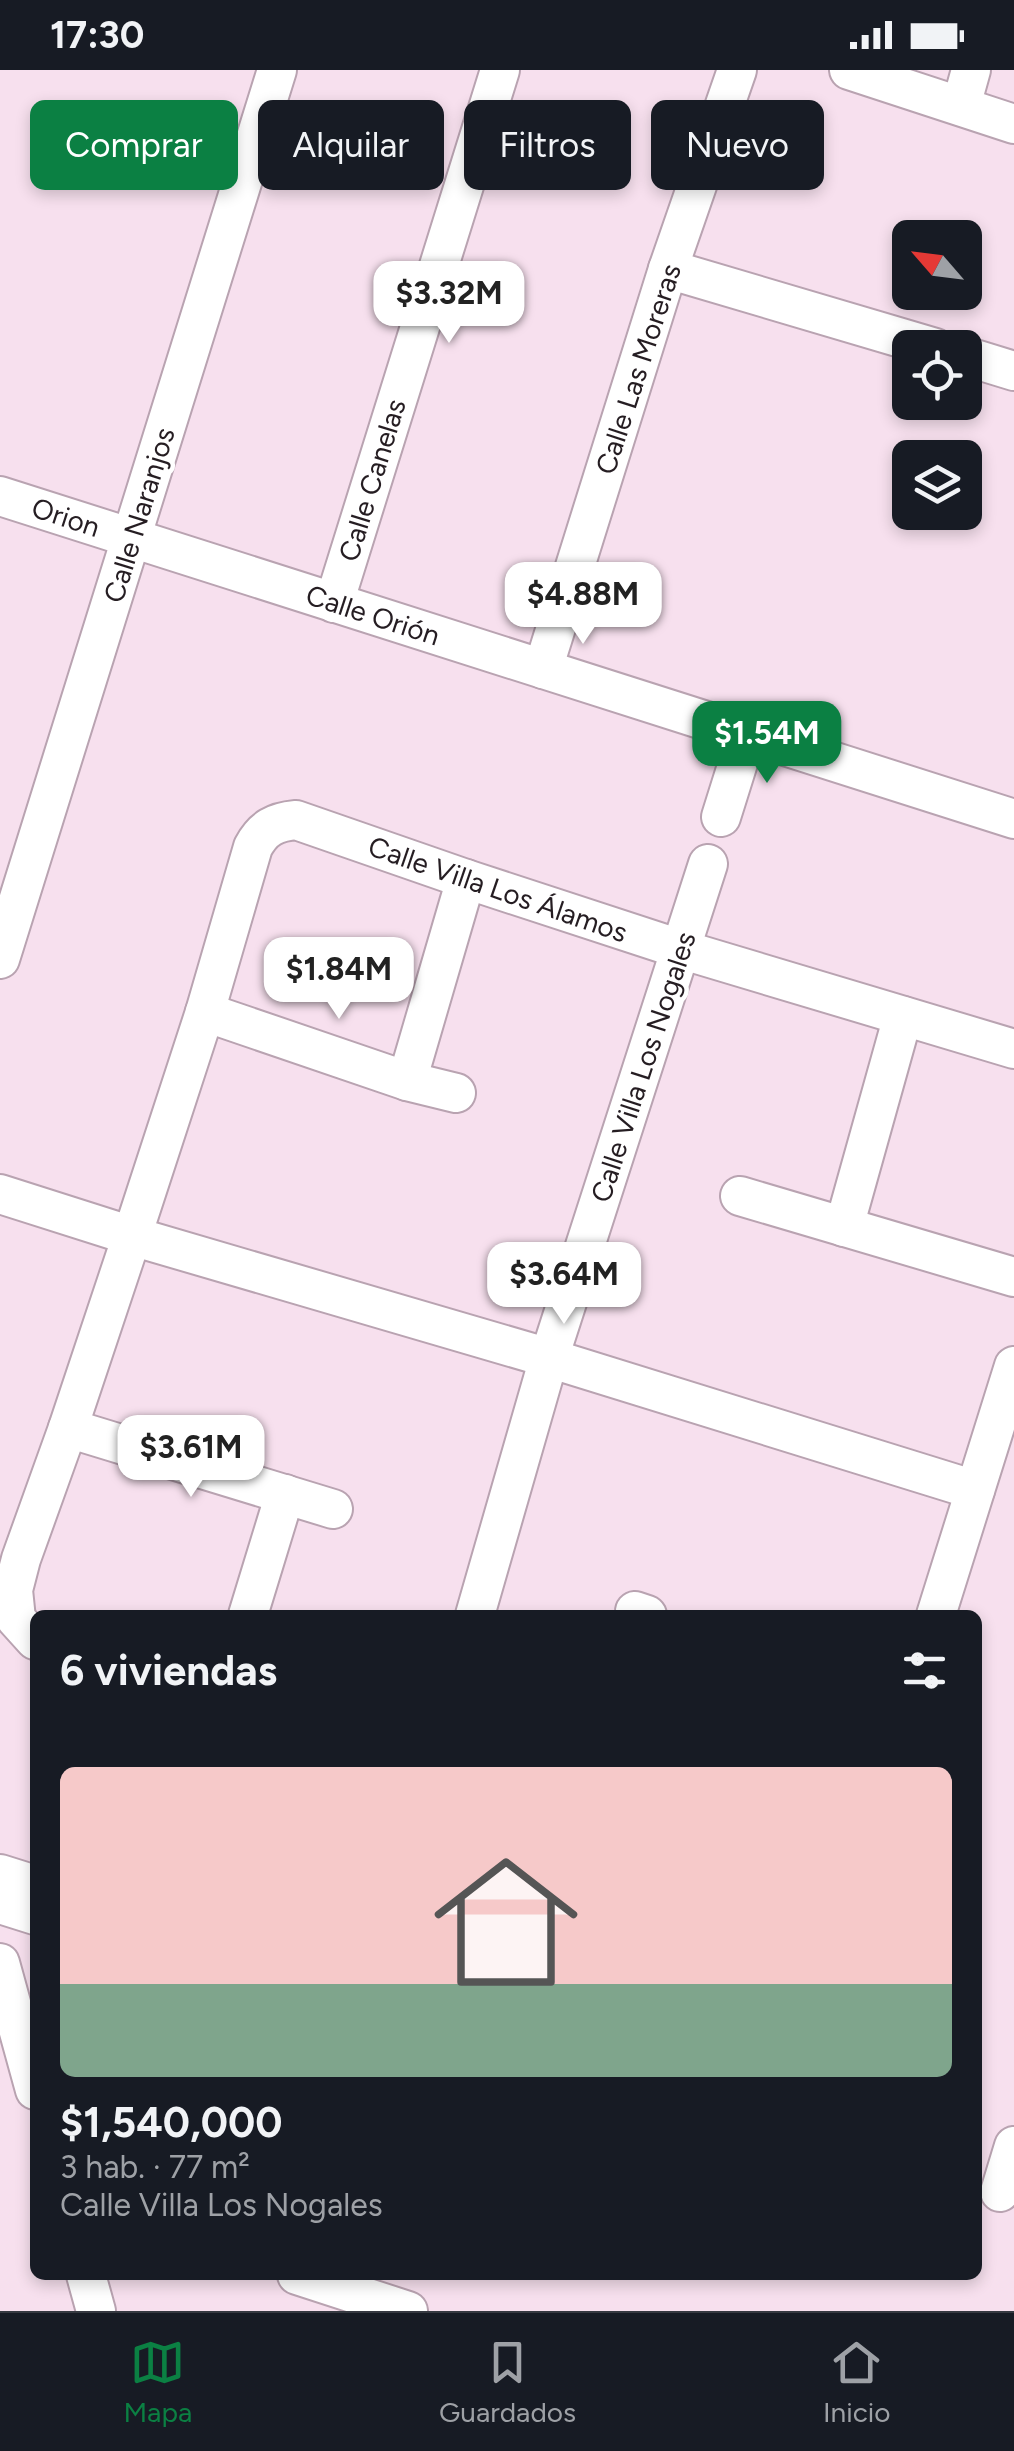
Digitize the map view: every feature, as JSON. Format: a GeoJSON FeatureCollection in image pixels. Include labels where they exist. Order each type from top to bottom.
{"type":"FeatureCollection","features":[{"type":"Feature","properties":{"kind":"street","name":"Calle Naranjos"},"geometry":{"type":"LineString","coordinates":[[0,959],[276,70]]}},
{"type":"Feature","properties":{"kind":"street","name":"Calle Canelas"},"geometry":{"type":"LineString","coordinates":[[334,603],[500,70]]}},
{"type":"Feature","properties":{"kind":"street","name":"Calle Las Moreras"},"geometry":{"type":"LineString","coordinates":[[543,669],[668,269],[737,70]]}},
{"type":"Feature","properties":{"kind":"street"},"geometry":{"type":"LineString","coordinates":[[849,70],[1014,124]]}},
{"type":"Feature","properties":{"kind":"street"},"geometry":{"type":"LineString","coordinates":[[961,106],[972,70]]}},
{"type":"Feature","properties":{"kind":"street"},"geometry":{"type":"LineString","coordinates":[[668,269],[892,335]]}},
{"type":"Feature","properties":{"kind":"street"},"geometry":{"type":"LineString","coordinates":[[982,361],[1014,371]]}},
{"type":"Feature","properties":{"kind":"street","name":"Orion"},"geometry":{"type":"LineString","coordinates":[[0,496],[132,538]]}},
{"type":"Feature","properties":{"kind":"street","name":"Calle Orión"},"geometry":{"type":"LineString","coordinates":[[132,538],[1014,819]]}},
{"type":"Feature","properties":{"kind":"street"},"geometry":{"type":"LineString","coordinates":[[722,817],[747,734]]}},
{"type":"Feature","properties":{"kind":"street","name":"Calle Villa Los Álamos"},"geometry":{"type":"LineString","coordinates":[[204,1012],[253,848],[269,827],[296,820],[680,950],[1014,1049]]}},
{"type":"Feature","properties":{"kind":"street","name":"Calle Villa Los Nogales"},"geometry":{"type":"LineString","coordinates":[[476,1610],[549,1358],[708,864]]}},
{"type":"Feature","properties":{"kind":"street"},"geometry":{"type":"LineString","coordinates":[[408,1081],[466,880]]}},
{"type":"Feature","properties":{"kind":"street"},"geometry":{"type":"LineString","coordinates":[[30,1635],[16,1620],[13,1590],[21,1559],[68,1428],[204,1012],[408,1081],[456,1093]]}},
{"type":"Feature","properties":{"kind":"street"},"geometry":{"type":"LineString","coordinates":[[844,1227],[902,1016]]}},
{"type":"Feature","properties":{"kind":"street"},"geometry":{"type":"LineString","coordinates":[[0,1194],[975,1490]]}},
{"type":"Feature","properties":{"kind":"street"},"geometry":{"type":"LineString","coordinates":[[740,1196],[1014,1277]]}},
{"type":"Feature","properties":{"kind":"street"},"geometry":{"type":"LineString","coordinates":[[938,1610],[1014,1366]]}},
{"type":"Feature","properties":{"kind":"street"},"geometry":{"type":"LineString","coordinates":[[68,1428],[333,1509]]}},
{"type":"Feature","properties":{"kind":"street"},"geometry":{"type":"LineString","coordinates":[[249,1610],[284,1494]]}},
{"type":"Feature","properties":{"kind":"street"},"geometry":{"type":"LineString","coordinates":[[0,1874],[30,1883]]}},
{"type":"Feature","properties":{"kind":"street"},"geometry":{"type":"LineString","coordinates":[[0,1904],[30,1913]]}},
{"type":"Feature","properties":{"kind":"street"},"geometry":{"type":"LineString","coordinates":[[0,1963],[30,2072]]}},
{"type":"Feature","properties":{"kind":"street"},"geometry":{"type":"LineString","coordinates":[[997,2192],[1014,2146]]}},
{"type":"Feature","properties":{"kind":"street"},"geometry":{"type":"LineString","coordinates":[[87,2280],[96,2311]]}},
{"type":"Feature","properties":{"kind":"street"},"geometry":{"type":"LineString","coordinates":[[312,2280],[408,2311]]}}]}
